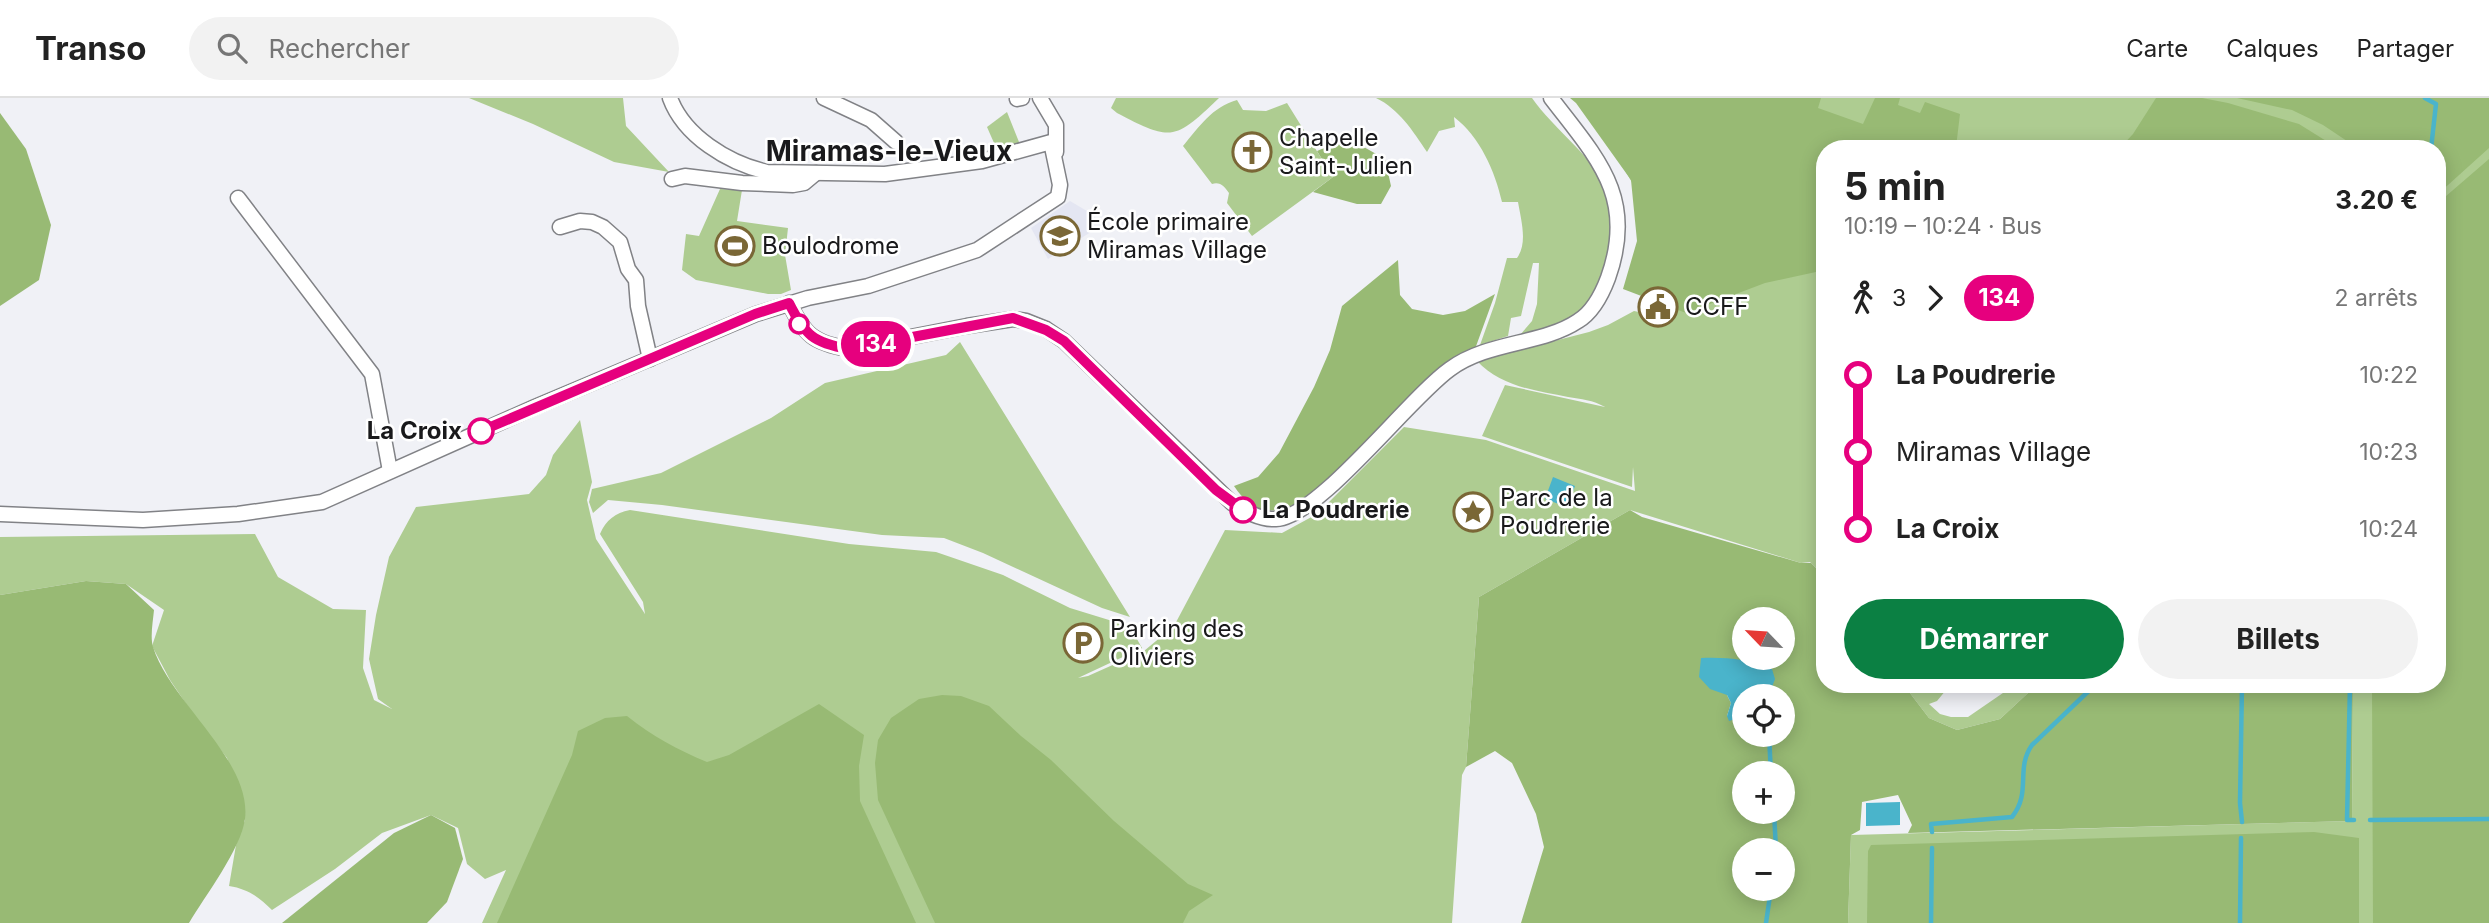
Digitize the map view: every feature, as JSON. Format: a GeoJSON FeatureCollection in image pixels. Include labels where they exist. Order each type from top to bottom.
{"type":"FeatureCollection","features":[{"type":"Feature","properties":{"kind":"street"},"geometry":{"type":"LineString","coordinates":[[0,514],[143,520],[237,514],[323,502],[755,314],[789,303],[867,286],[977,250],[1058,197],[1060,185],[1051,142],[1015,154],[958,165],[885,174],[767,172],[753,169],[705,143],[691,131],[670,98]]}},
{"type":"Feature","properties":{"kind":"street"},"geometry":{"type":"LineString","coordinates":[[824,98],[871,120],[896,142]]}},
{"type":"Feature","properties":{"kind":"street"},"geometry":{"type":"LineString","coordinates":[[1040,98],[1056,125],[1057,168]]}},
{"type":"Feature","properties":{"kind":"street"},"geometry":{"type":"LineString","coordinates":[[789,303],[808,335],[832,346],[849,349],[1013,318],[1046,330],[1064,341],[1097,371],[1232,503],[1260,517],[1277,520],[1297,514],[1316,500],[1451,367],[1472,356],[1578,322],[1598,299],[1613,260],[1618,210],[1611,183],[1551,98]]}},
{"type":"Feature","properties":{"kind":"street"},"geometry":{"type":"LineString","coordinates":[[672,178],[685,176],[742,183],[793,184],[804,183],[816,173]]}},
{"type":"Feature","properties":{"kind":"street"},"geometry":{"type":"LineString","coordinates":[[238,198],[372,374],[390,471]]}},
{"type":"Feature","properties":{"kind":"street"},"geometry":{"type":"LineString","coordinates":[[560,227],[580,221],[592,222],[603,227],[620,242],[628,269],[636,280],[638,306],[650,359]]}},
{"type":"Feature","properties":{"kind":"shaded area","name":"École primaire Miramas Village"},"geometry":{"type":"Polygon","coordinates":[[[1070,201],[1092,214],[1102,225],[1048,259],[1031,228],[1070,201]]]}},
{"type":"Feature","properties":{"kind":"green space"},"geometry":{"type":"Polygon","coordinates":[[[469,98],[623,98],[626,126],[669,172],[614,162],[469,98]]]}},
{"type":"Feature","properties":{"kind":"green space"},"geometry":{"type":"Polygon","coordinates":[[[1116,98],[1219,98],[1182,129],[1162,132],[1117,113],[1111,108],[1116,98]]]}},
{"type":"Feature","properties":{"kind":"green space"},"geometry":{"type":"Polygon","coordinates":[[[1376,98],[1532,98],[1596,169],[1610,193],[1613,206],[1610,240],[1600,277],[1592,294],[1574,317],[1563,324],[1524,337],[1520,335],[1532,321],[1537,304],[1539,263],[1533,263],[1521,316],[1511,318],[1508,336],[1480,345],[1507,258],[1517,258],[1522,245],[1523,231],[1518,202],[1502,202],[1485,155],[1471,134],[1454,117],[1455,127],[1439,131],[1427,152],[1399,114],[1376,98]]]}},
{"type":"Feature","properties":{"kind":"green space"},"geometry":{"type":"Polygon","coordinates":[[[1570,98],[1821,98],[1818,108],[1863,124],[1875,98],[1900,98],[1898,105],[1920,113],[1925,102],[1960,114],[1957,140],[1816,140],[1816,272],[1765,283],[1686,313],[1623,289],[1637,241],[1631,180],[1570,98]]]}},
{"type":"Feature","properties":{"kind":"green space","name":"Parc de la Poudrerie"},"geometry":{"type":"Polygon","coordinates":[[[1583,98],[2489,98],[2489,923],[1848,923],[1851,835],[2352,821],[2353,693],[2446,693],[2446,140],[1816,140],[1816,568],[1810,562],[1801,563],[1630,510],[1479,597],[1466,767],[1462,775],[1452,923],[482,923],[506,870],[485,879],[467,864],[458,828],[431,815],[382,833],[335,869],[272,910],[253,894],[229,886],[236,845],[245,820],[227,758],[170,680],[152,646],[164,610],[126,584],[86,581],[0,595],[0,537],[255,534],[278,577],[333,609],[366,610],[363,668],[374,700],[392,709],[378,699],[369,659],[389,557],[416,507],[529,494],[546,475],[553,455],[580,420],[592,482],[587,500],[596,539],[645,614],[643,602],[600,534],[612,518],[630,510],[849,544],[936,552],[1003,575],[1070,608],[1122,624],[1133,632],[1142,648],[1078,678],[1088,676],[1144,651],[1174,626],[1225,530],[1282,533],[1317,514],[1404,427],[1486,440],[1635,491],[1633,467],[1632,487],[1482,436],[1505,385],[1605,407],[1587,400],[1507,382],[1477,361],[1589,332],[1634,311],[1649,314],[1641,198],[1583,98]]]}},
{"type":"Feature","properties":{"kind":"green space"},"geometry":{"type":"Polygon","coordinates":[[[2156,98],[2202,98],[2299,124],[2325,140],[2127,140],[2156,98]]]}},
{"type":"Feature","properties":{"kind":"green space"},"geometry":{"type":"Polygon","coordinates":[[[2237,98],[2489,98],[2489,148],[2446,187],[2446,140],[2346,140],[2292,110],[2237,98]]]}},
{"type":"Feature","properties":{"kind":"green space"},"geometry":{"type":"Polygon","coordinates":[[[1237,100],[1243,110],[1266,111],[1287,103],[1333,177],[1252,236],[1227,203],[1229,193],[1220,184],[1212,184],[1183,146],[1220,107],[1237,100]]]}},
{"type":"Feature","properties":{"kind":"green space"},"geometry":{"type":"Polygon","coordinates":[[[1007,112],[1021,147],[998,152],[987,127],[1007,112]]]}},
{"type":"Feature","properties":{"kind":"green space"},"geometry":{"type":"Polygon","coordinates":[[[0,113],[26,149],[51,225],[39,280],[0,306],[0,113]]]}},
{"type":"Feature","properties":{"kind":"green space"},"geometry":{"type":"Polygon","coordinates":[[[1348,138],[1385,159],[1391,186],[1381,204],[1357,204],[1313,192],[1333,177],[1317,151],[1348,138]]]}},
{"type":"Feature","properties":{"kind":"green space"},"geometry":{"type":"Polygon","coordinates":[[[2489,159],[2489,923],[2373,923],[2372,693],[2446,693],[2446,196],[2489,159]]]}},
{"type":"Feature","properties":{"kind":"green space","name":"Boulodrome"},"geometry":{"type":"Polygon","coordinates":[[[720,189],[742,190],[737,221],[788,228],[785,255],[791,290],[781,294],[768,294],[696,280],[682,270],[686,234],[699,236],[720,189]]]}},
{"type":"Feature","properties":{"kind":"green space"},"geometry":{"type":"Polygon","coordinates":[[[1398,260],[1400,295],[1412,309],[1443,315],[1465,311],[1495,294],[1475,349],[1437,370],[1302,505],[1272,511],[1256,507],[1241,496],[1234,486],[1258,477],[1279,453],[1330,350],[1342,306],[1398,260]]]}},
{"type":"Feature","properties":{"kind":"green space"},"geometry":{"type":"Polygon","coordinates":[[[960,342],[1130,617],[1102,608],[944,538],[882,535],[608,500],[593,513],[589,502],[592,489],[661,473],[771,418],[825,383],[946,355],[960,342]]]}},
{"type":"Feature","properties":{"kind":"green space"},"geometry":{"type":"Polygon","coordinates":[[[1630,510],[1642,517],[1801,563],[1811,563],[1816,568],[1816,693],[1910,693],[1929,718],[1957,730],[2000,719],[2028,693],[2353,693],[2352,821],[1908,833],[1912,825],[1898,795],[1862,802],[1860,830],[1851,835],[1848,923],[1521,923],[1544,847],[1536,814],[1512,763],[1495,751],[1466,767],[1479,597],[1630,510]],[[1732,607],[1732,670],[1727,695],[1731,703],[1727,716],[1732,718],[1732,747],[1795,747],[1795,684],[1769,684],[1754,670],[1796,670],[1796,607],[1732,607]]]}},
{"type":"Feature","properties":{"kind":"green space"},"geometry":{"type":"Polygon","coordinates":[[[86,581],[126,584],[154,610],[152,643],[162,668],[224,753],[244,797],[245,819],[237,844],[189,923],[0,923],[0,595],[86,581]]]}},
{"type":"Feature","properties":{"kind":"green space"},"geometry":{"type":"Polygon","coordinates":[[[1910,693],[1944,693],[1937,701],[1929,704],[1940,714],[1968,717],[2003,693],[2028,693],[2000,719],[1957,730],[1929,718],[1910,693]]]}},
{"type":"Feature","properties":{"kind":"green space"},"geometry":{"type":"Polygon","coordinates":[[[942,695],[961,696],[989,706],[1051,760],[1114,821],[1188,884],[1213,895],[1189,911],[1183,923],[935,923],[878,800],[875,763],[878,740],[891,718],[919,699],[942,695]]]}},
{"type":"Feature","properties":{"kind":"green space"},"geometry":{"type":"Polygon","coordinates":[[[819,704],[864,735],[859,766],[860,801],[916,923],[497,923],[572,755],[578,731],[605,718],[627,716],[666,742],[707,762],[729,755],[819,704]]]}},
{"type":"Feature","properties":{"kind":"green space"},"geometry":{"type":"Polygon","coordinates":[[[431,815],[455,828],[463,859],[447,902],[427,923],[282,923],[394,833],[431,815]]]}},
{"type":"Feature","properties":{"kind":"green space"},"geometry":{"type":"Polygon","coordinates":[[[2314,832],[2359,838],[2359,923],[1867,923],[1868,851],[1871,845],[2314,832]]]}},
{"type":"Feature","properties":{"kind":"water"},"geometry":{"type":"Polygon","coordinates":[[[1553,477],[1575,486],[1567,507],[1545,499],[1553,477]]]}},
{"type":"Feature","properties":{"kind":"water"},"geometry":{"type":"Polygon","coordinates":[[[1701,658],[1728,658],[1732,659],[1732,670],[1772,670],[1775,679],[1773,684],[1732,684],[1732,720],[1729,721],[1727,716],[1731,703],[1727,695],[1710,689],[1699,677],[1701,658]]]}},
{"type":"Feature","properties":{"kind":"water"},"geometry":{"type":"Polygon","coordinates":[[[1900,802],[1900,825],[1866,826],[1866,803],[1900,802]]]}},
{"type":"Feature","properties":{"kind":"waterway"},"geometry":{"type":"LineString","coordinates":[[2425,98],[2436,104],[2432,140]]}},
{"type":"Feature","properties":{"kind":"waterway"},"geometry":{"type":"LineString","coordinates":[[1932,832],[1931,824],[2012,817],[2021,799],[2025,763],[2032,745],[2087,693]]}},
{"type":"Feature","properties":{"kind":"waterway"},"geometry":{"type":"LineString","coordinates":[[2242,693],[2242,822]]}},
{"type":"Feature","properties":{"kind":"waterway"},"geometry":{"type":"LineString","coordinates":[[2350,693],[2347,820],[2354,820]]}},
{"type":"Feature","properties":{"kind":"waterway"},"geometry":{"type":"LineString","coordinates":[[1770,747],[1770,761]]}},
{"type":"Feature","properties":{"kind":"waterway"},"geometry":{"type":"LineString","coordinates":[[2370,820],[2489,819]]}},
{"type":"Feature","properties":{"kind":"waterway"},"geometry":{"type":"LineString","coordinates":[[1775,824],[1775,838]]}},
{"type":"Feature","properties":{"kind":"waterway"},"geometry":{"type":"LineString","coordinates":[[2240,923],[2241,838]]}},
{"type":"Feature","properties":{"kind":"waterway"},"geometry":{"type":"LineString","coordinates":[[1931,923],[1932,848]]}},
{"type":"Feature","properties":{"kind":"waterway"},"geometry":{"type":"LineString","coordinates":[[1766,923],[1769,901]]}},
{"type":"Feature","properties":{"kind":"bus line","name":"134"},"geometry":{"type":"LineString","coordinates":[[481,431],[755,314],[789,303],[799,324],[808,335],[832,346],[849,349],[1013,318],[1046,330],[1064,341],[1216,490],[1243,510]]}},
{"type":"Feature","properties":{"kind":"place","name":"Chapelle Saint-Julien"},"geometry":{"type":"Point","coordinates":[1252,152]}},
{"type":"Feature","properties":{"kind":"place","name":"École primaire Miramas Village"},"geometry":{"type":"Point","coordinates":[1060,236]}},
{"type":"Feature","properties":{"kind":"place","name":"Boulodrome"},"geometry":{"type":"Point","coordinates":[735,246]}},
{"type":"Feature","properties":{"kind":"place","name":"CCFF"},"geometry":{"type":"Point","coordinates":[1658,307]}},
{"type":"Feature","properties":{"kind":"place","name":"La Croix"},"geometry":{"type":"Point","coordinates":[481,431]}},
{"type":"Feature","properties":{"kind":"place","name":"La Poudrerie"},"geometry":{"type":"Point","coordinates":[1243,510]}},
{"type":"Feature","properties":{"kind":"place","name":"Parc de la Poudrerie"},"geometry":{"type":"Point","coordinates":[1473,512]}},
{"type":"Feature","properties":{"kind":"place","name":"Parking des Oliviers"},"geometry":{"type":"Point","coordinates":[1083,643]}},
{"type":"Feature","properties":{"kind":"district","name":"Miramas-le-Vieux"},"geometry":{"type":"Point","coordinates":[889,151]}}]}
